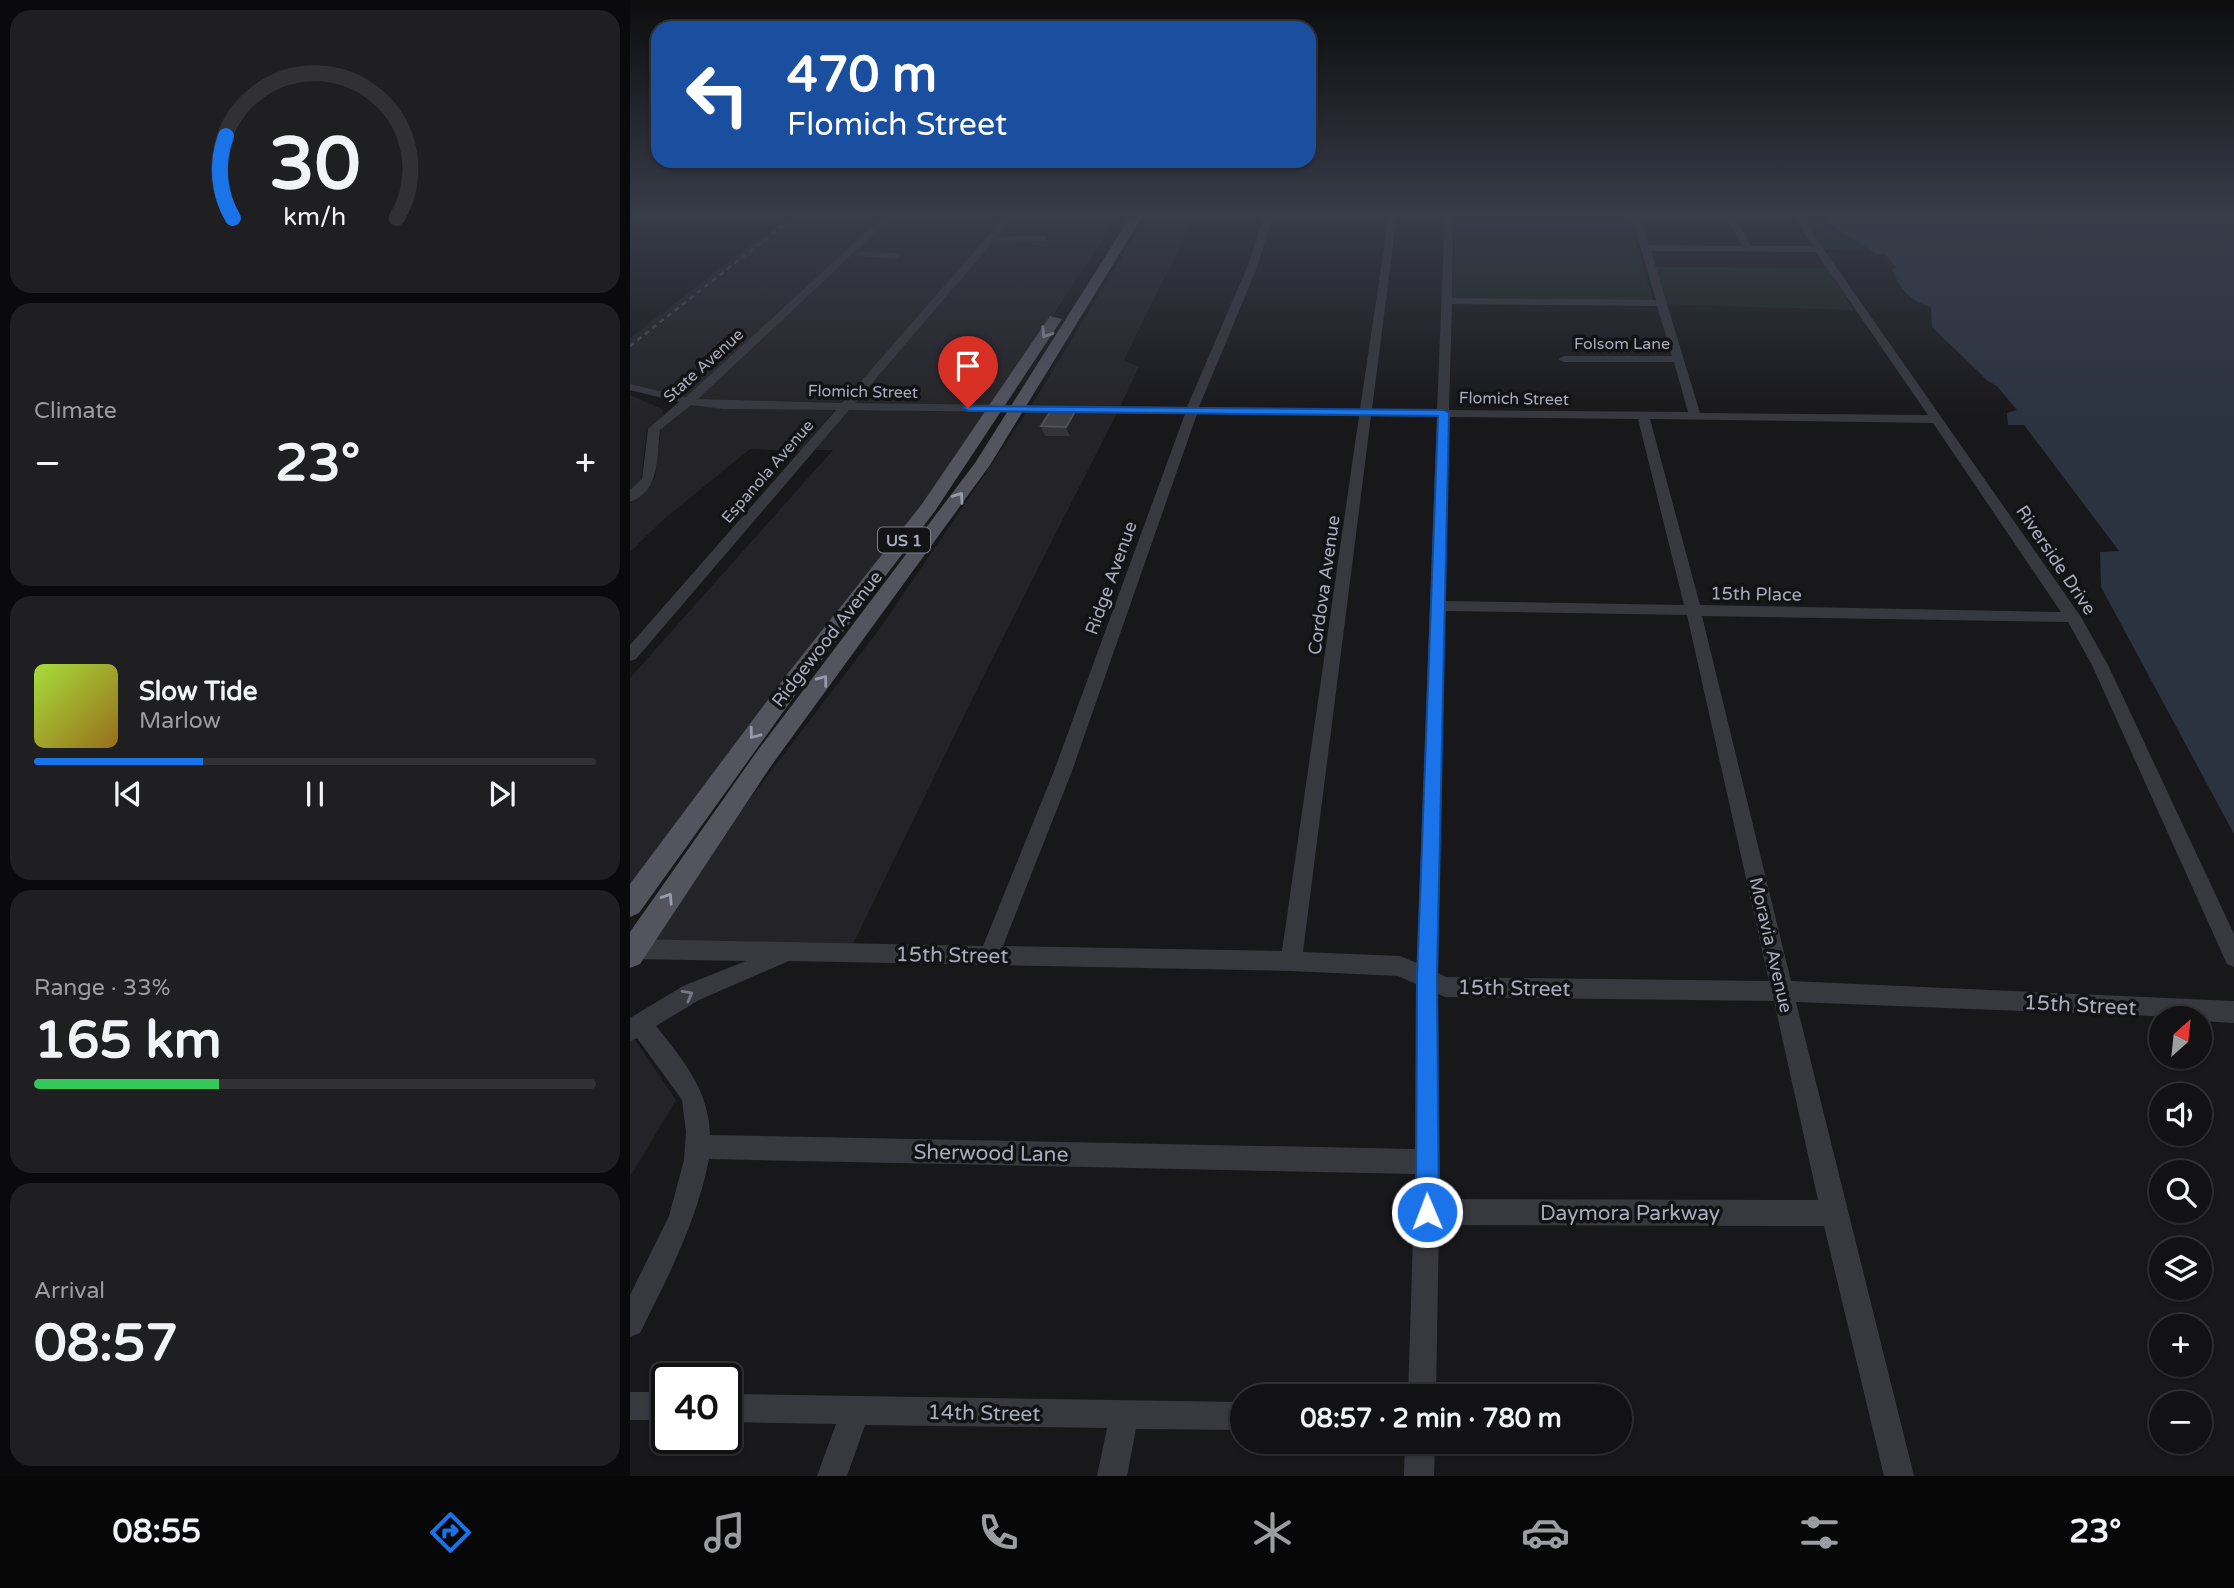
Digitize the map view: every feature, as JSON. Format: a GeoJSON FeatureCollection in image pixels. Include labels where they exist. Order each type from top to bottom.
{"type":"FeatureCollection","features":[{"type":"Feature","properties":{"kind":"main road","name":"Ridgewood Avenue"},"geometry":{"type":"LineString","coordinates":[[630,905],[793,682],[929,508],[1078,283]]}},
{"type":"Feature","properties":{"kind":"main road","name":"Ridgewood Avenue"},"geometry":{"type":"LineString","coordinates":[[631,951],[711,834],[913,562],[1018,409],[1096,283]]}},
{"type":"Feature","properties":{"kind":"street","name":"State Avenue"},"geometry":{"type":"LineString","coordinates":[[630,498],[648,480],[654,429],[816,283]]}},
{"type":"Feature","properties":{"kind":"street","name":"Espanola Avenue"},"geometry":{"type":"LineString","coordinates":[[630,655],[952,283]]}},
{"type":"Feature","properties":{"kind":"street","name":"Ridge Avenue"},"geometry":{"type":"LineString","coordinates":[[989,956],[1063,771],[1192,410],[1245,283]]}},
{"type":"Feature","properties":{"kind":"street","name":"Cordova Avenue"},"geometry":{"type":"LineString","coordinates":[[1291,961],[1383,283]]}},
{"type":"Feature","properties":{"kind":"street"},"geometry":{"type":"LineString","coordinates":[[1422,1384],[1427,1212],[1427,977],[1448,283]]}},
{"type":"Feature","properties":{"kind":"street"},"geometry":{"type":"LineString","coordinates":[[1655,283],[1695,415]]}},
{"type":"Feature","properties":{"kind":"street","name":"Riverside Drive"},"geometry":{"type":"LineString","coordinates":[[1842,283],[2073,617],[2100,665],[2234,957]]}},
{"type":"Feature","properties":{"kind":"street"},"geometry":{"type":"LineString","coordinates":[[1448,301],[1660,303]]}},
{"type":"Feature","properties":{"kind":"street","name":"Folsom Lane"},"geometry":{"type":"LineString","coordinates":[[1564,359],[1680,359]]}},
{"type":"Feature","properties":{"kind":"street","name":"Flomich Street"},"geometry":{"type":"LineString","coordinates":[[630,387],[688,401],[844,406],[1937,419]]}},
{"type":"Feature","properties":{"kind":"street","name":"Moravia Avenue"},"geometry":{"type":"LineString","coordinates":[[1643,415],[1694,613],[1833,1213],[1899,1476]]}},
{"type":"Feature","properties":{"kind":"street","name":"15th Place"},"geometry":{"type":"LineString","coordinates":[[1439,606],[1694,613],[2073,617]]}},
{"type":"Feature","properties":{"kind":"street","name":"15th Street"},"geometry":{"type":"LineString","coordinates":[[631,951],[1291,961],[1400,966],[1445,987],[1781,991],[2234,1012]]}},
{"type":"Feature","properties":{"kind":"street"},"geometry":{"type":"LineString","coordinates":[[630,1322],[678,1230],[692,1182],[696,1147],[695,1102],[635,1027],[691,993],[737,972],[792,953]]}},
{"type":"Feature","properties":{"kind":"street","name":"Sherwood Lane"},"geometry":{"type":"LineString","coordinates":[[696,1147],[1427,1162]]}},
{"type":"Feature","properties":{"kind":"street","name":"Daymora Parkway"},"geometry":{"type":"LineString","coordinates":[[1427,1212],[1833,1213]]}},
{"type":"Feature","properties":{"kind":"street"},"geometry":{"type":"LineString","coordinates":[[630,1405],[651,1406]]}},
{"type":"Feature","properties":{"kind":"street","name":"14th Street"},"geometry":{"type":"LineString","coordinates":[[742,1408],[1230,1416]]}},
{"type":"Feature","properties":{"kind":"street"},"geometry":{"type":"LineString","coordinates":[[832,1476],[855,1411]]}},
{"type":"Feature","properties":{"kind":"street"},"geometry":{"type":"LineString","coordinates":[[1112,1476],[1124,1414]]}},
{"type":"Feature","properties":{"kind":"street"},"geometry":{"type":"LineString","coordinates":[[1419,1476],[1420,1454]]}},
{"type":"Feature","properties":{"kind":"shaded area"},"geometry":{"type":"Polygon","coordinates":[[[701,283],[812,283],[687,397],[630,384],[630,338],[701,283]]]}},
{"type":"Feature","properties":{"kind":"shaded area"},"geometry":{"type":"Polygon","coordinates":[[[821,283],[948,283],[842,403],[696,399],[821,283]]]}},
{"type":"Feature","properties":{"kind":"shaded area"},"geometry":{"type":"Polygon","coordinates":[[[956,283],[1074,283],[994,405],[852,403],[956,283]]]}},
{"type":"Feature","properties":{"kind":"shaded area"},"geometry":{"type":"Polygon","coordinates":[[[1106,283],[1162,283],[1124,360],[1139,367],[1120,407],[1031,406],[1106,283]]]}},
{"type":"Feature","properties":{"kind":"shaded area"},"geometry":{"type":"Polygon","coordinates":[[[1453,283],[1648,283],[1653,301],[1452,298],[1453,283]]]}},
{"type":"Feature","properties":{"kind":"shaded area"},"geometry":{"type":"Polygon","coordinates":[[[1659,283],[1837,283],[1854,310],[1664,304],[1659,283]]]}},
{"type":"Feature","properties":{"kind":"shaded area"},"geometry":{"type":"Polygon","coordinates":[[[630,395],[662,409],[664,416],[647,430],[641,481],[630,492],[630,395]]]}},
{"type":"Feature","properties":{"kind":"shaded area"},"geometry":{"type":"Polygon","coordinates":[[[689,405],[836,409],[800,451],[750,449],[663,520],[630,552],[630,504],[655,478],[661,428],[689,405]]]}},
{"type":"Feature","properties":{"kind":"shaded area"},"geometry":{"type":"Polygon","coordinates":[[[847,409],[990,411],[954,464],[630,892],[630,678],[833,450],[812,450],[847,409]]]}},
{"type":"Feature","properties":{"kind":"shaded area"},"geometry":{"type":"Polygon","coordinates":[[[1027,412],[1117,413],[981,681],[853,944],[655,940],[729,826],[881,627],[1027,412]]]}},
{"type":"Feature","properties":{"kind":"shaded area"},"geometry":{"type":"Polygon","coordinates":[[[633,1037],[676,1100],[630,1177],[630,1039],[633,1037]]]}},
{"type":"Feature","properties":{"kind":"water"},"geometry":{"type":"Polygon","coordinates":[[[1899,283],[2234,283],[2234,834],[2101,587],[2100,552],[2119,551],[2024,425],[2008,425],[2007,413],[2017,410],[1997,386],[1988,381],[1932,327],[1931,307],[1912,298],[1899,283]]]}},
{"type":"Feature","properties":{"kind":"building"},"geometry":{"type":"Polygon","coordinates":[[[1052,409],[1076,410],[1066,427],[1041,426],[1052,409]]]}},
{"type":"Feature","properties":{"kind":"railway"},"geometry":{"type":"LineString","coordinates":[[630,346],[710,283]]}},
{"type":"Feature","properties":{"kind":"route"},"geometry":{"type":"LineString","coordinates":[[968,408],[1444,413],[1427,977],[1427,1212]]}}]}
